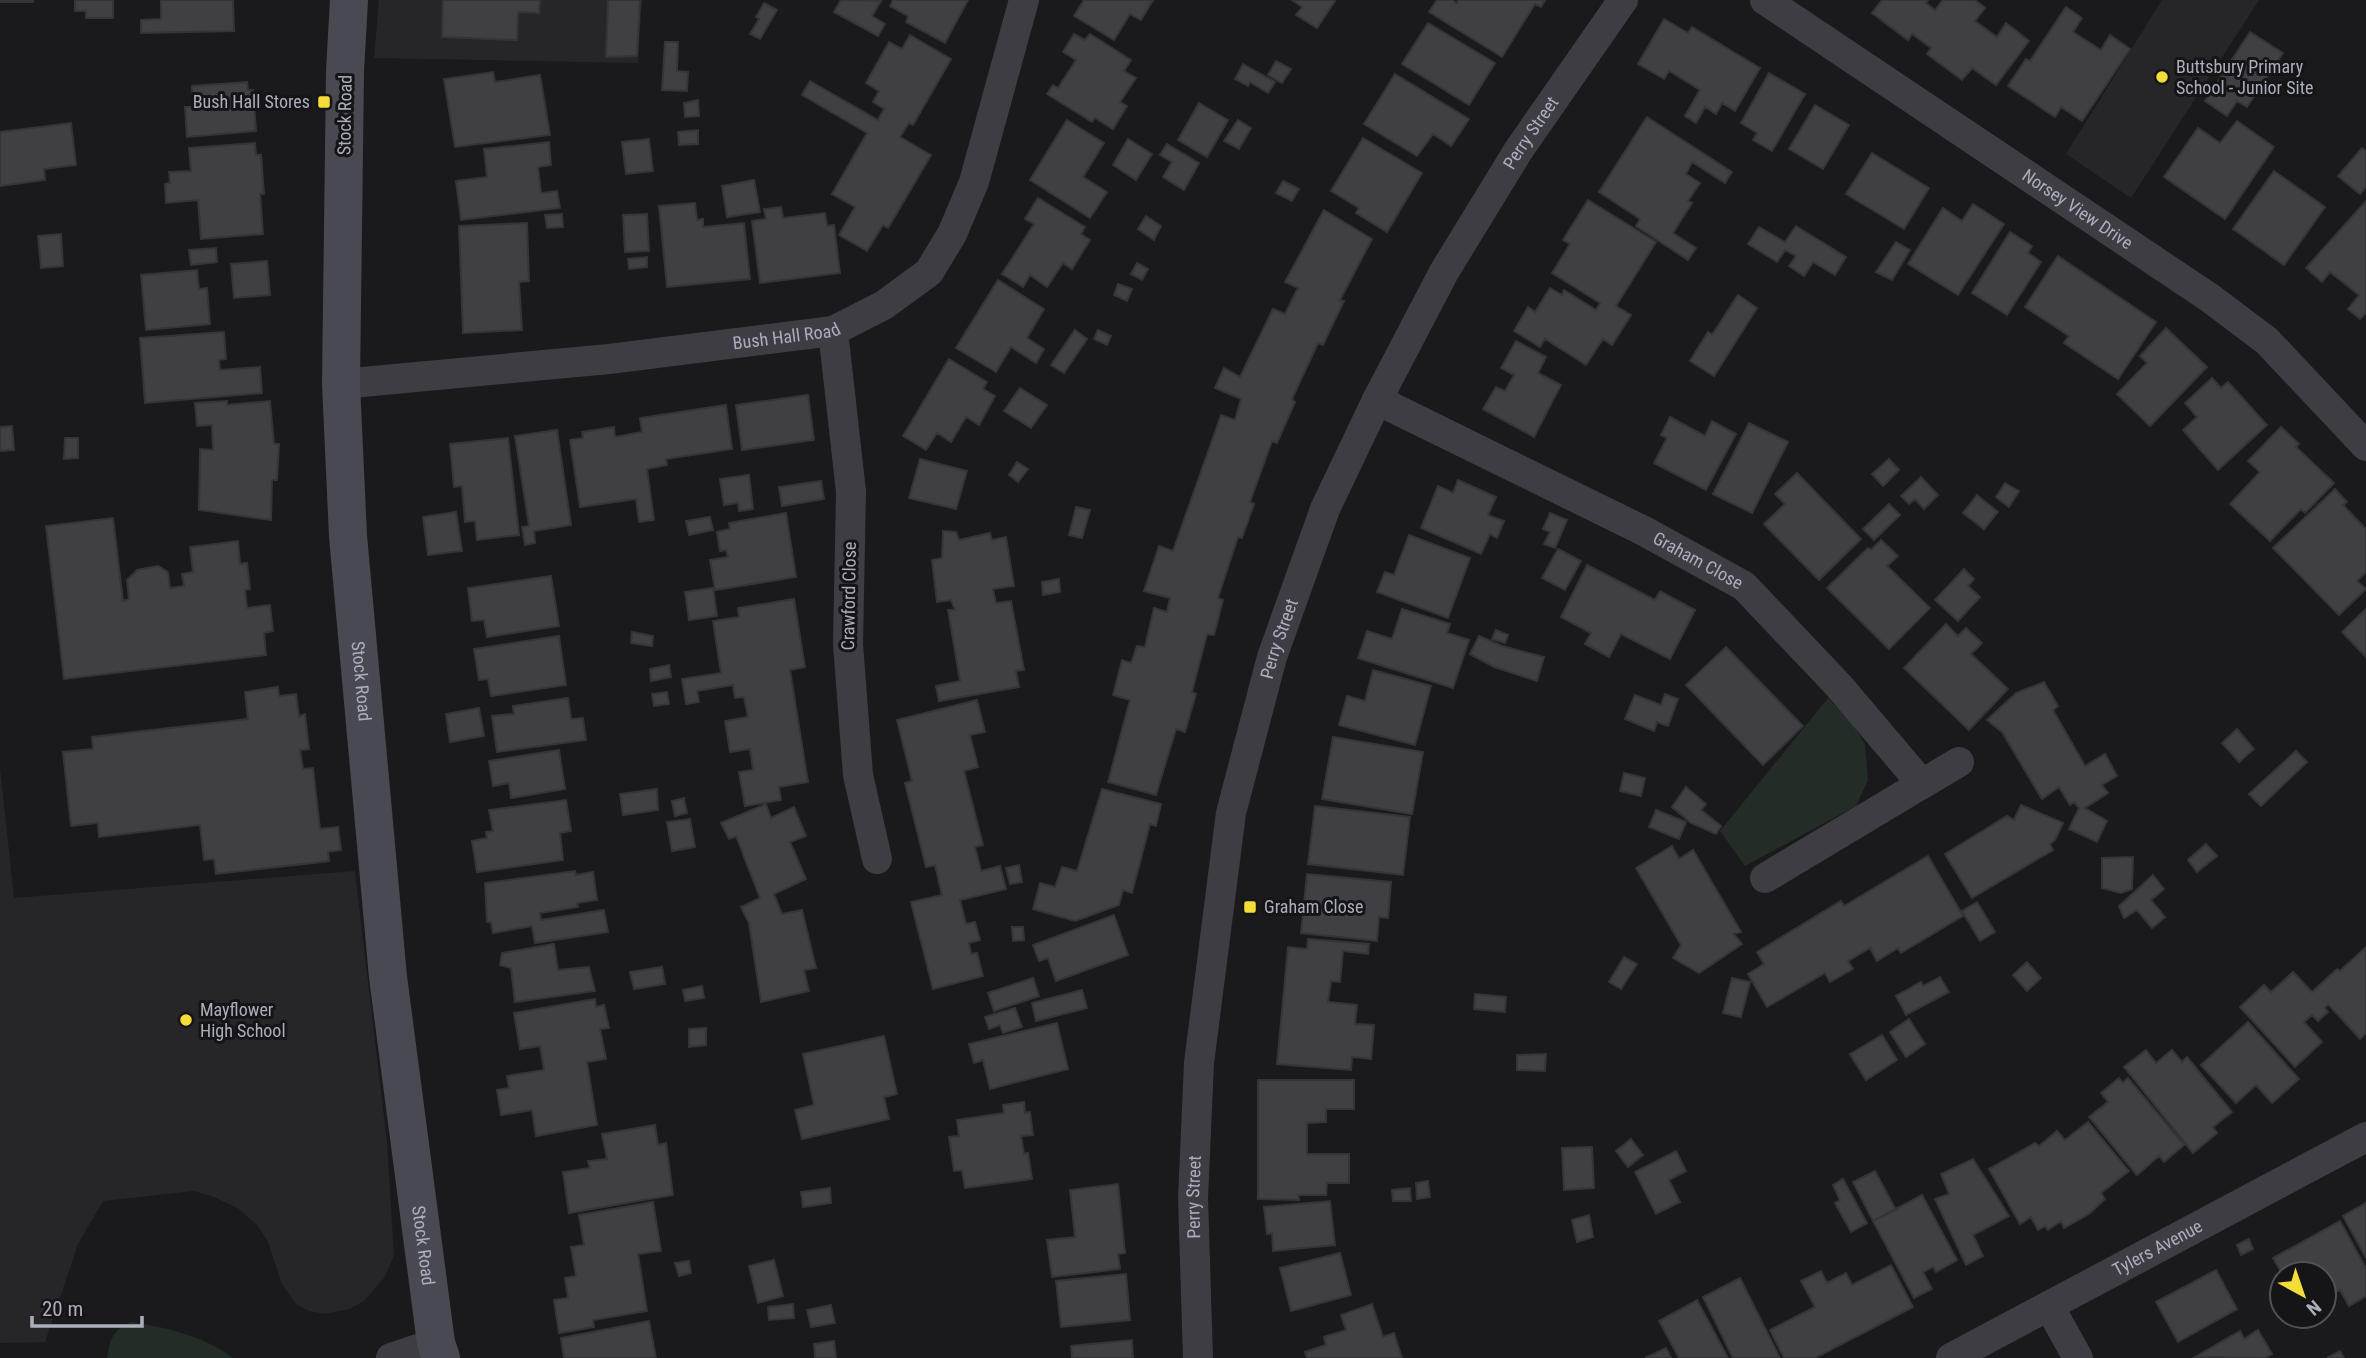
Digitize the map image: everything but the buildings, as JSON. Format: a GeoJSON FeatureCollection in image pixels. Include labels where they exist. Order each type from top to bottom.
{"type":"FeatureCollection","features":[{"type":"Feature","properties":{"kind":"main road","name":"Stock Road"},"geometry":{"type":"LineString","coordinates":[[349,0],[345,71],[341,384],[348,536],[388,976],[439,1350]]}},
{"type":"Feature","properties":{"kind":"street","name":"Bush Hall Road"},"geometry":{"type":"LineString","coordinates":[[341,384],[608,359],[833,331],[884,305],[929,272],[952,234],[974,182],[1024,0]]}},
{"type":"Feature","properties":{"kind":"street","name":"Perry Street"},"geometry":{"type":"LineString","coordinates":[[1198,1358],[1194,1198],[1199,1063],[1231,813],[1272,657],[1325,509],[1377,400],[1444,272],[1505,173],[1623,0]]}},
{"type":"Feature","properties":{"kind":"street","name":"Norsey View Drive"},"geometry":{"type":"LineString","coordinates":[[1765,0],[2210,298],[2267,341],[2366,446]]}},
{"type":"Feature","properties":{"kind":"street","name":"Crawford Close"},"geometry":{"type":"LineString","coordinates":[[833,331],[851,492],[848,644],[858,775],[877,859]]}},
{"type":"Feature","properties":{"kind":"street","name":"Graham Close"},"geometry":{"type":"LineString","coordinates":[[1377,400],[1644,531],[1744,586],[1838,685],[1922,784]]}},
{"type":"Feature","properties":{"kind":"street"},"geometry":{"type":"LineString","coordinates":[[1765,878],[1959,762]]}},
{"type":"Feature","properties":{"kind":"street","name":"Tylers Avenue"},"geometry":{"type":"LineString","coordinates":[[1951,1358],[2366,1137]]}},
{"type":"Feature","properties":{"kind":"street"},"geometry":{"type":"LineString","coordinates":[[2049,1306],[2078,1358]]}},
{"type":"Feature","properties":{"kind":"street"},"geometry":{"type":"LineString","coordinates":[[391,1358],[439,1350]]}},
{"type":"Feature","properties":{"kind":"shaded area"},"geometry":{"type":"Polygon","coordinates":[[[379,0],[642,0],[638,63],[374,58],[379,0]]]}},
{"type":"Feature","properties":{"kind":"shaded area","name":"Buttsbury Primary School - Junior Site"},"geometry":{"type":"Polygon","coordinates":[[[2162,0],[2259,0],[2131,198],[2066,154],[2162,0]]]}},
{"type":"Feature","properties":{"kind":"shaded area"},"geometry":{"type":"Polygon","coordinates":[[[1828,698],[1853,724],[1865,744],[1868,780],[1856,806],[1745,866],[1720,831],[1828,698]]]}},
{"type":"Feature","properties":{"kind":"shaded area","name":"Mayflower High School"},"geometry":{"type":"Polygon","coordinates":[[[0,768],[14,898],[355,871],[387,1142],[394,1256],[384,1278],[364,1301],[349,1309],[325,1314],[309,1311],[296,1304],[282,1284],[268,1242],[258,1226],[239,1209],[214,1197],[194,1191],[103,1201],[78,1244],[45,1342],[0,1343],[0,768]]]}},
{"type":"Feature","properties":{"kind":"shaded area"},"geometry":{"type":"Polygon","coordinates":[[[132,1322],[172,1330],[198,1339],[233,1358],[107,1358],[114,1336],[120,1328],[132,1322]]]}},
{"type":"Feature","properties":{"kind":"place","name":"Buttsbury Primary School - Junior Site"},"geometry":{"type":"Point","coordinates":[2162,77]}},
{"type":"Feature","properties":{"kind":"place","name":"Bush Hall Stores"},"geometry":{"type":"Point","coordinates":[324,102]}},
{"type":"Feature","properties":{"kind":"place","name":"Graham Close"},"geometry":{"type":"Point","coordinates":[1250,907]}},
{"type":"Feature","properties":{"kind":"place","name":"Mayflower High School"},"geometry":{"type":"Point","coordinates":[186,1020]}}]}
